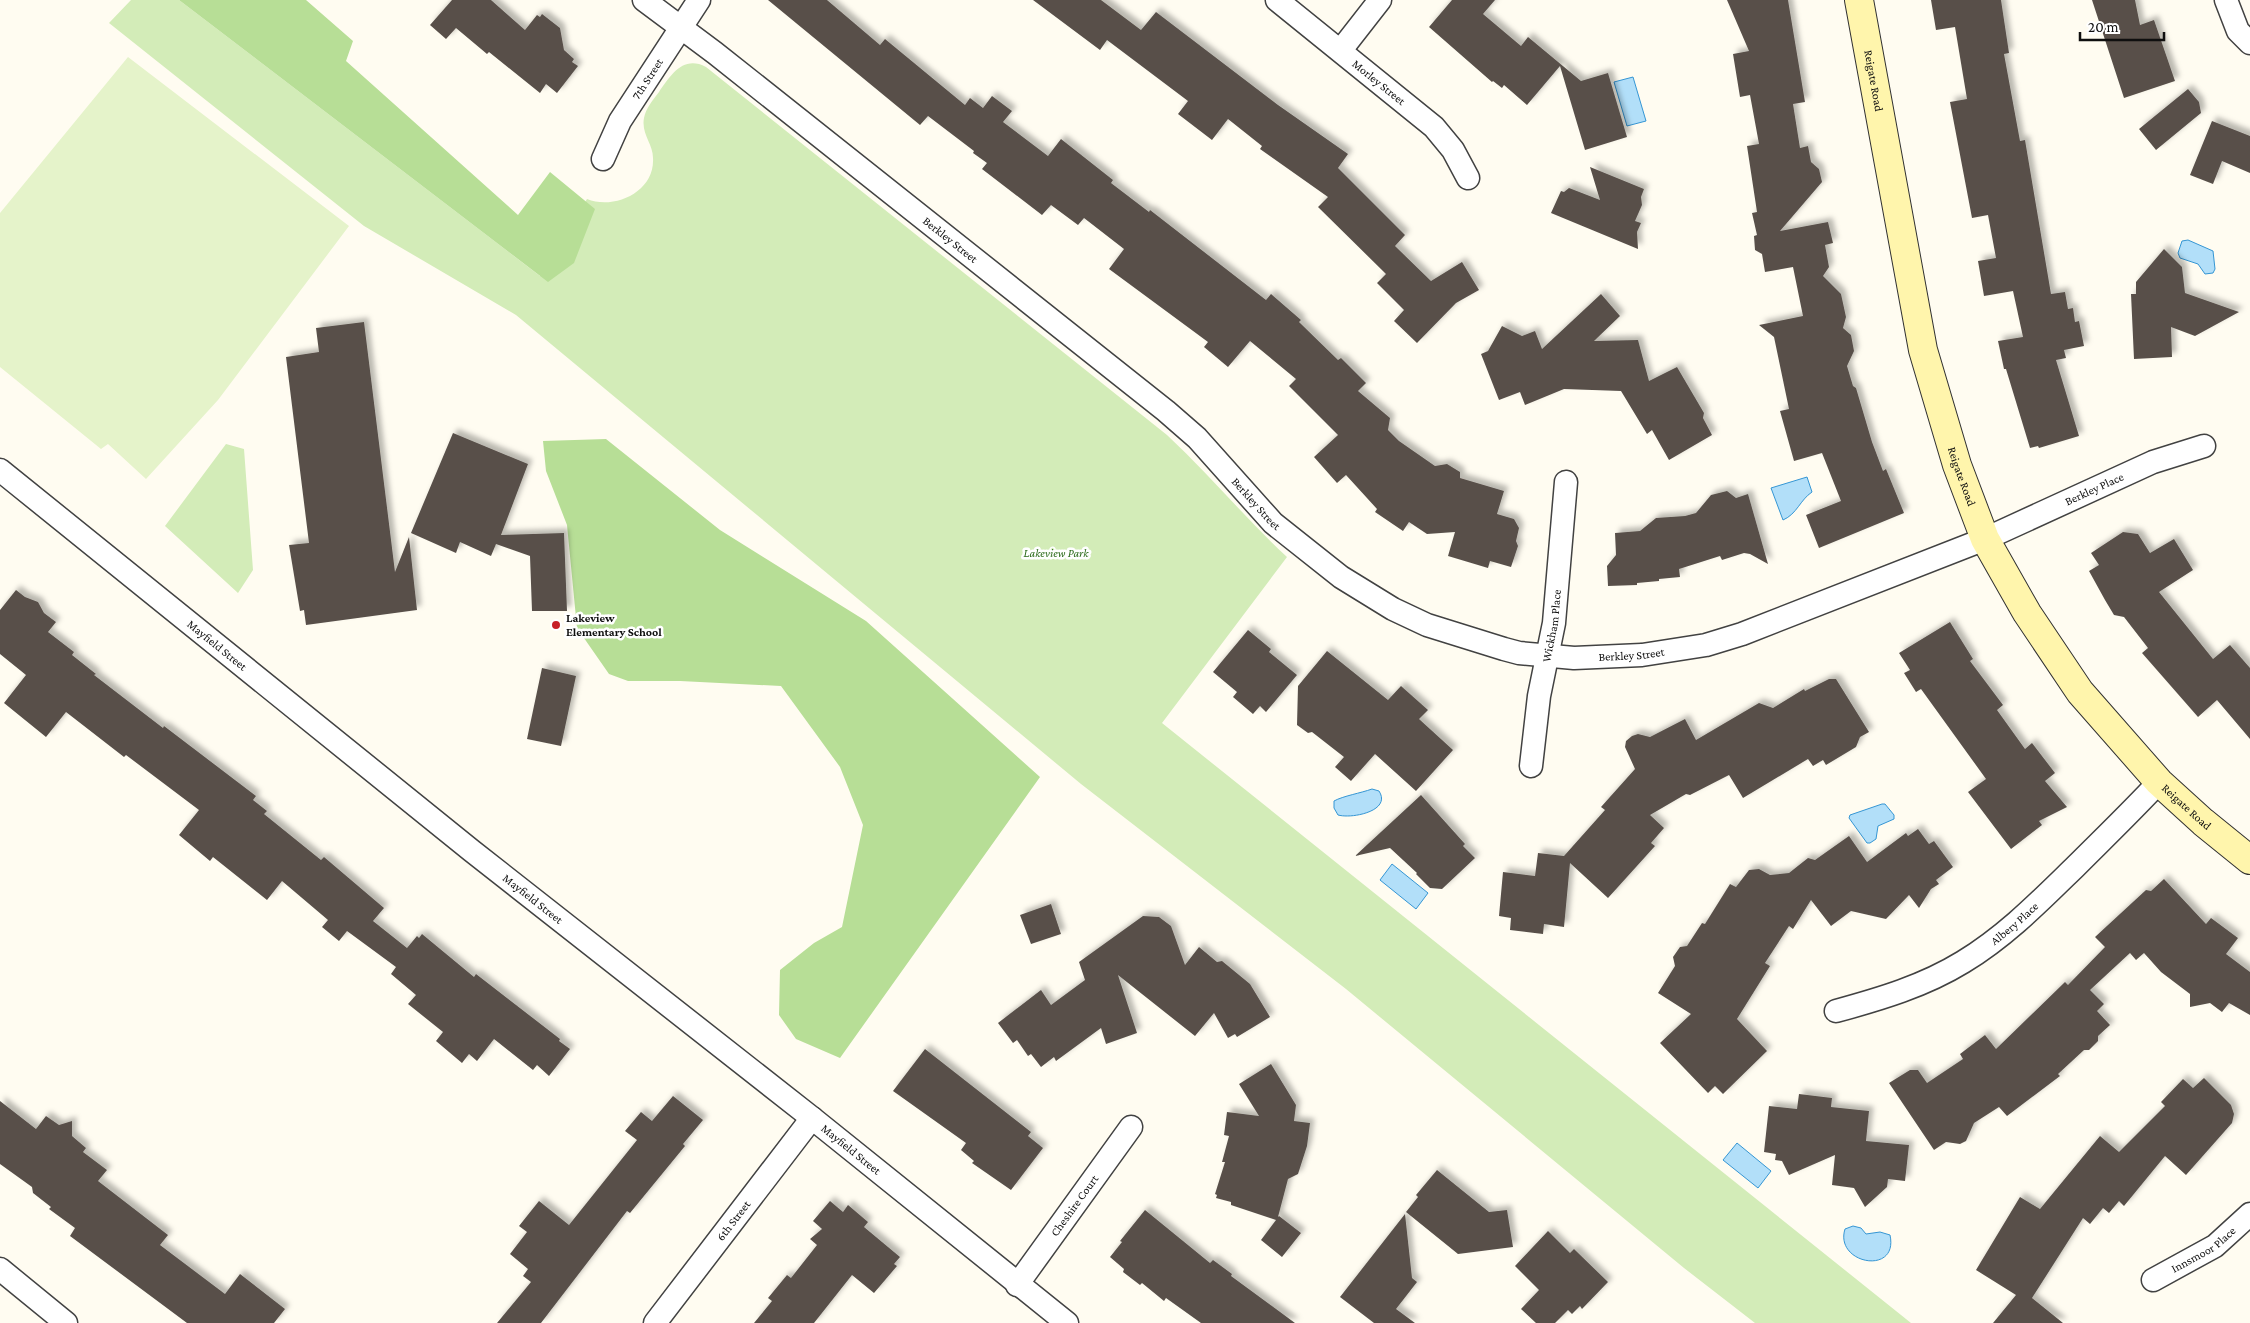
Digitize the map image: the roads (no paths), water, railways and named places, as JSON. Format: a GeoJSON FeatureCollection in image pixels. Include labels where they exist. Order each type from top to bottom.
{"type":"FeatureCollection","features":[{"type":"Feature","properties":{"kind":"street","name":"Berkley Street"},"geometry":{"type":"LineString","coordinates":[[644,0],[715,53],[1166,411],[1197,438],[1268,518],[1341,577],[1393,609],[1427,625],[1512,651],[1547,656],[1607,658],[1642,655],[1706,645],[1775,623],[1985,539]]}},
{"type":"Feature","properties":{"kind":"street","name":"7th Street"},"geometry":{"type":"LineString","coordinates":[[604,159],[620,121],[699,0]]}},
{"type":"Feature","properties":{"kind":"street","name":"Morley Street"},"geometry":{"type":"LineString","coordinates":[[1276,0],[1341,50],[1434,127],[1454,150],[1468,178]]}},
{"type":"Feature","properties":{"kind":"street"},"geometry":{"type":"LineString","coordinates":[[1341,50],[1380,0]]}},
{"type":"Feature","properties":{"kind":"street","name":"Reigate Road"},"geometry":{"type":"LineString","coordinates":[[1859,0],[1924,350],[1954,456],[1985,539],[2027,613],[2080,692],[2159,782],[2203,822],[2250,860]]}},
{"type":"Feature","properties":{"kind":"street"},"geometry":{"type":"LineString","coordinates":[[2226,0],[2238,31],[2250,43]]}},
{"type":"Feature","properties":{"kind":"street","name":"Berkley Place"},"geometry":{"type":"LineString","coordinates":[[1985,539],[2152,462],[2204,446]]}},
{"type":"Feature","properties":{"kind":"street","name":"Mayfield Street"},"geometry":{"type":"LineString","coordinates":[[0,470],[472,850],[812,1118],[1017,1285],[1068,1323]]}},
{"type":"Feature","properties":{"kind":"street","name":"Wickham Place"},"geometry":{"type":"LineString","coordinates":[[1531,766],[1539,696],[1554,623],[1566,482]]}},
{"type":"Feature","properties":{"kind":"street","name":"Albery Place"},"geometry":{"type":"LineString","coordinates":[[1836,1011],[1910,988],[1962,962],[1996,941],[2024,917],[2159,782]]}},
{"type":"Feature","properties":{"kind":"street","name":"6th Street"},"geometry":{"type":"LineString","coordinates":[[656,1323],[812,1118]]}},
{"type":"Feature","properties":{"kind":"street","name":"Cheshire Court"},"geometry":{"type":"LineString","coordinates":[[1017,1285],[1131,1127]]}},
{"type":"Feature","properties":{"kind":"street","name":"Innsmoor Place"},"geometry":{"type":"LineString","coordinates":[[2153,1280],[2215,1246],[2250,1214]]}},
{"type":"Feature","properties":{"kind":"street"},"geometry":{"type":"LineString","coordinates":[[0,1269],[66,1323]]}},
{"type":"Feature","properties":{"kind":"water"},"geometry":{"type":"Polygon","coordinates":[[[1633,77],[1646,121],[1627,126],[1614,82],[1633,77]]]}},
{"type":"Feature","properties":{"kind":"water"},"geometry":{"type":"Polygon","coordinates":[[[2188,240],[2213,251],[2215,269],[2213,273],[2205,274],[2198,264],[2180,258],[2178,253],[2182,241],[2188,240]]]}},
{"type":"Feature","properties":{"kind":"water"},"geometry":{"type":"Polygon","coordinates":[[[1807,477],[1812,492],[1792,514],[1783,520],[1771,488],[1807,477]]]}},
{"type":"Feature","properties":{"kind":"water"},"geometry":{"type":"Polygon","coordinates":[[[1372,789],[1379,791],[1382,798],[1380,804],[1375,808],[1369,812],[1352,816],[1338,815],[1334,808],[1334,801],[1372,789]]]}},
{"type":"Feature","properties":{"kind":"water"},"geometry":{"type":"Polygon","coordinates":[[[1885,804],[1894,815],[1894,819],[1878,826],[1876,839],[1867,843],[1849,818],[1850,815],[1885,804]]]}},
{"type":"Feature","properties":{"kind":"water"},"geometry":{"type":"Polygon","coordinates":[[[1392,864],[1428,893],[1416,909],[1380,880],[1392,864]]]}},
{"type":"Feature","properties":{"kind":"water"},"geometry":{"type":"Polygon","coordinates":[[[1737,1143],[1771,1171],[1758,1188],[1723,1160],[1737,1143]]]}},
{"type":"Feature","properties":{"kind":"water"},"geometry":{"type":"Polygon","coordinates":[[[1853,1226],[1861,1228],[1866,1234],[1880,1232],[1890,1235],[1890,1248],[1885,1256],[1877,1260],[1867,1260],[1857,1257],[1849,1250],[1844,1241],[1845,1229],[1853,1226]]]}},
{"type":"Feature","properties":{"kind":"place","name":"Lakeview Elementary School"},"geometry":{"type":"Point","coordinates":[556,625]}},
{"type":"Feature","properties":{"kind":"park label","name":"Lakeview Park"},"geometry":{"type":"Point","coordinates":[1056,553]}}]}
